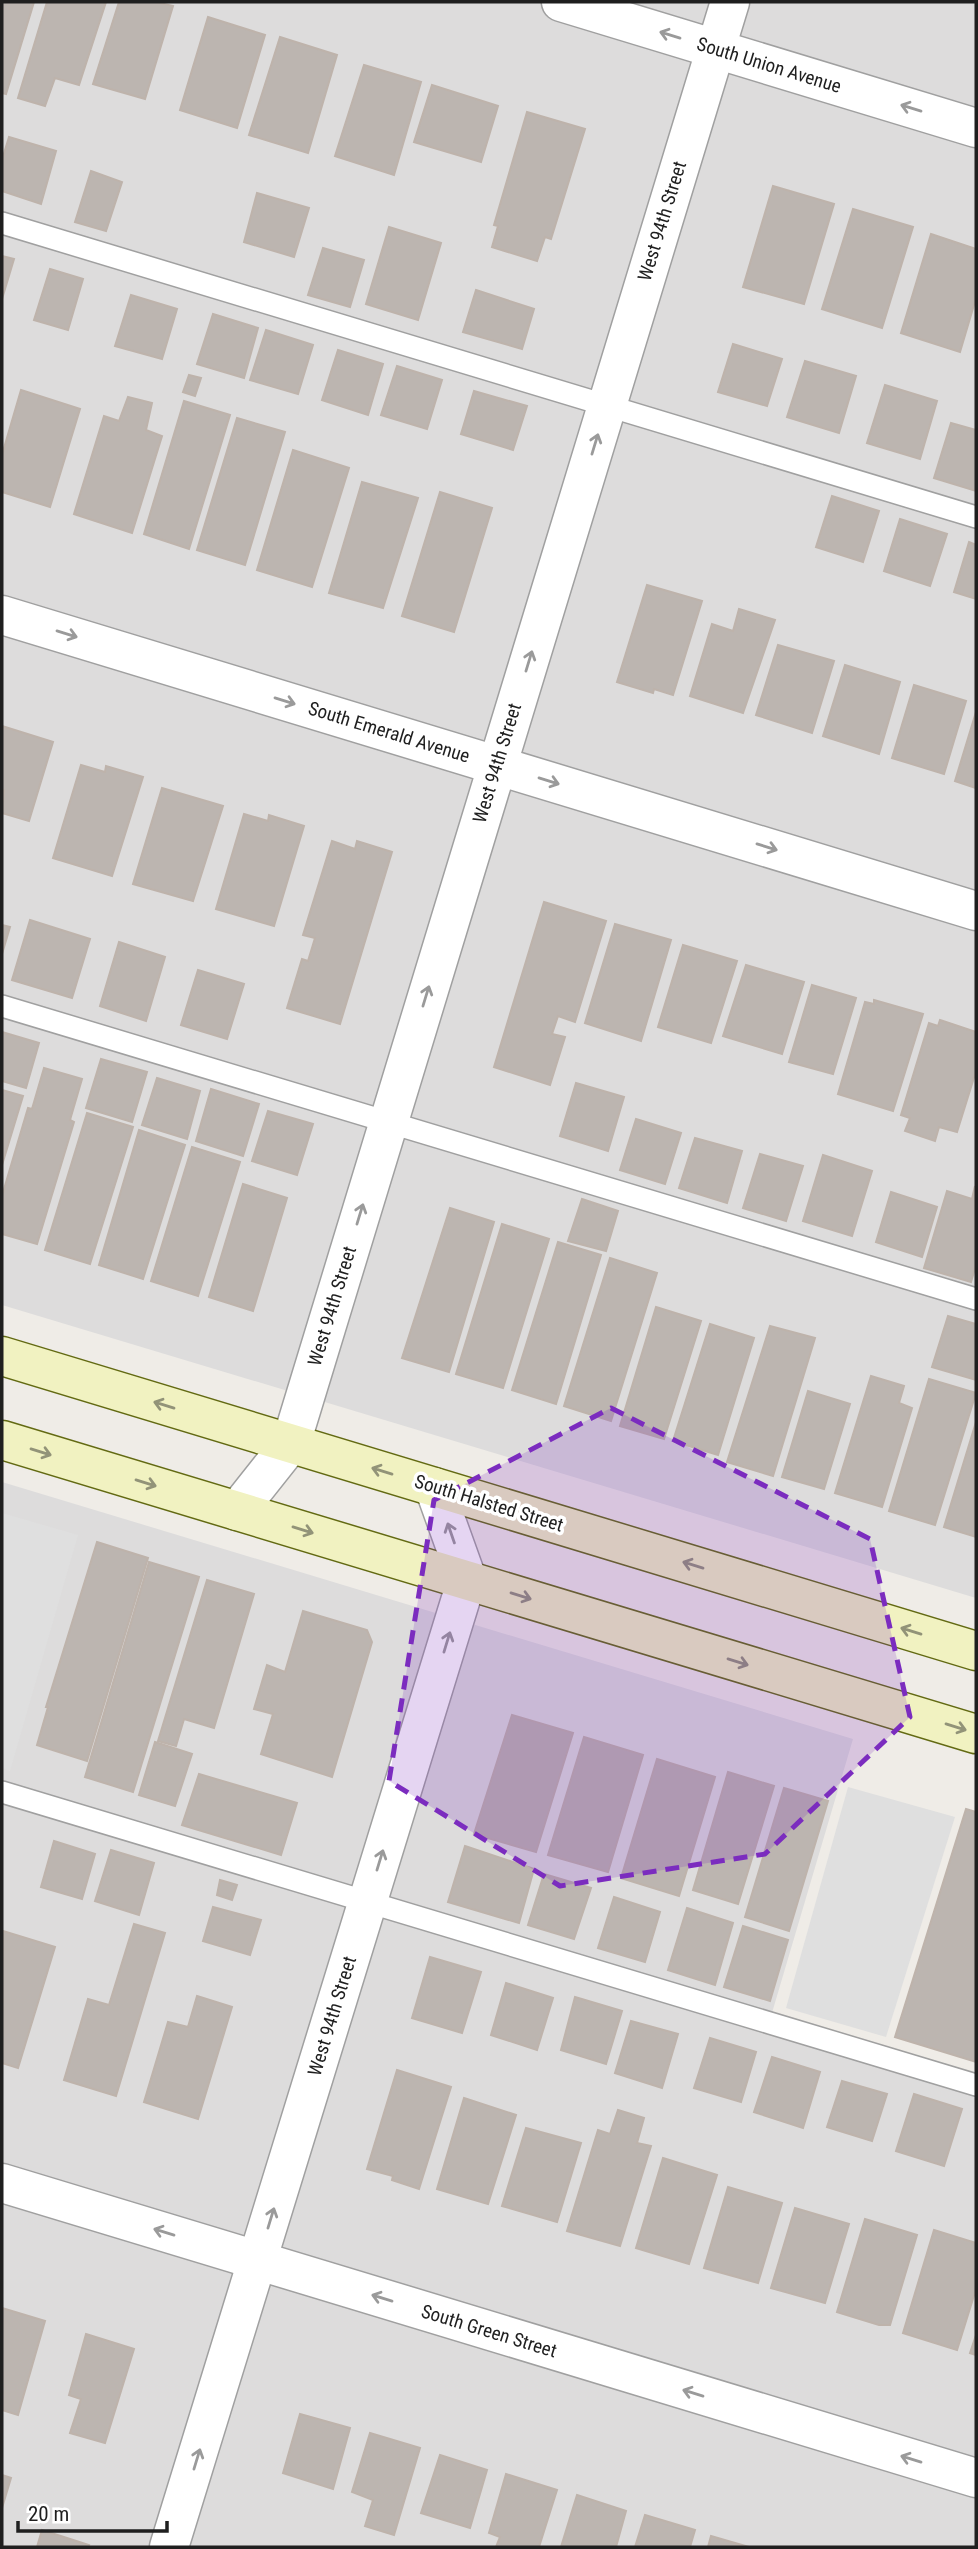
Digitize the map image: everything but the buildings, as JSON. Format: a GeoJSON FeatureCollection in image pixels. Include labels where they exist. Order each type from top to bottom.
{"type":"FeatureCollection","features":[{"type":"Feature","properties":{"kind":"main road","name":"South Halsted Street"},"geometry":{"type":"LineString","coordinates":[[2,1356],[976,1651]]}},
{"type":"Feature","properties":{"kind":"main road"},"geometry":{"type":"LineString","coordinates":[[2,1440],[976,1734]]}},
{"type":"Feature","properties":{"kind":"street","name":"South Union Avenue"},"geometry":{"type":"LineString","coordinates":[[561,2],[976,128]]}},
{"type":"Feature","properties":{"kind":"street","name":"West 94th Street"},"geometry":{"type":"LineString","coordinates":[[237,1511],[290,1443],[730,2]]}},
{"type":"Feature","properties":{"kind":"street","name":"South Emerald Avenue"},"geometry":{"type":"LineString","coordinates":[[2,615],[976,911]]}},
{"type":"Feature","properties":{"kind":"street"},"geometry":{"type":"LineString","coordinates":[[435,1487],[467,1579]]}},
{"type":"Feature","properties":{"kind":"street","name":"West 94th Street"},"geometry":{"type":"LineString","coordinates":[[169,2547],[467,1579]]}},
{"type":"Feature","properties":{"kind":"street","name":"South Green Street"},"geometry":{"type":"LineString","coordinates":[[2,2183],[976,2478]]}},
{"type":"Feature","properties":{"kind":"lane"},"geometry":{"type":"LineString","coordinates":[[2,223],[976,517]]}},
{"type":"Feature","properties":{"kind":"lane"},"geometry":{"type":"LineString","coordinates":[[2,1006],[976,1300]]}},
{"type":"Feature","properties":{"kind":"lane"},"geometry":{"type":"LineString","coordinates":[[2,1792],[976,2085]]}},
{"type":"Feature","properties":{"kind":"highlighted area"},"geometry":{"type":"Polygon","coordinates":[[[611,1408],[870,1539],[910,1717],[765,1854],[560,1886],[389,1781],[434,1500],[611,1408]]]}},
{"type":"Feature","properties":{"kind":"shaded area"},"geometry":{"type":"Polygon","coordinates":[[[2,2],[976,2],[976,1598],[2,1305],[2,2]]]}},
{"type":"Feature","properties":{"kind":"shaded area"},"geometry":{"type":"Polygon","coordinates":[[[2,1482],[853,1739],[769,2023],[976,2090],[976,2547],[2,2547],[2,1482]]]}},
{"type":"Feature","properties":{"kind":"shaded area"},"geometry":{"type":"Polygon","coordinates":[[[2,1513],[78,1535],[10,1771],[2,1768],[2,1513]]]}},
{"type":"Feature","properties":{"kind":"shaded area"},"geometry":{"type":"Polygon","coordinates":[[[848,1787],[955,1817],[886,2037],[786,2008],[848,1787]]]}}]}
